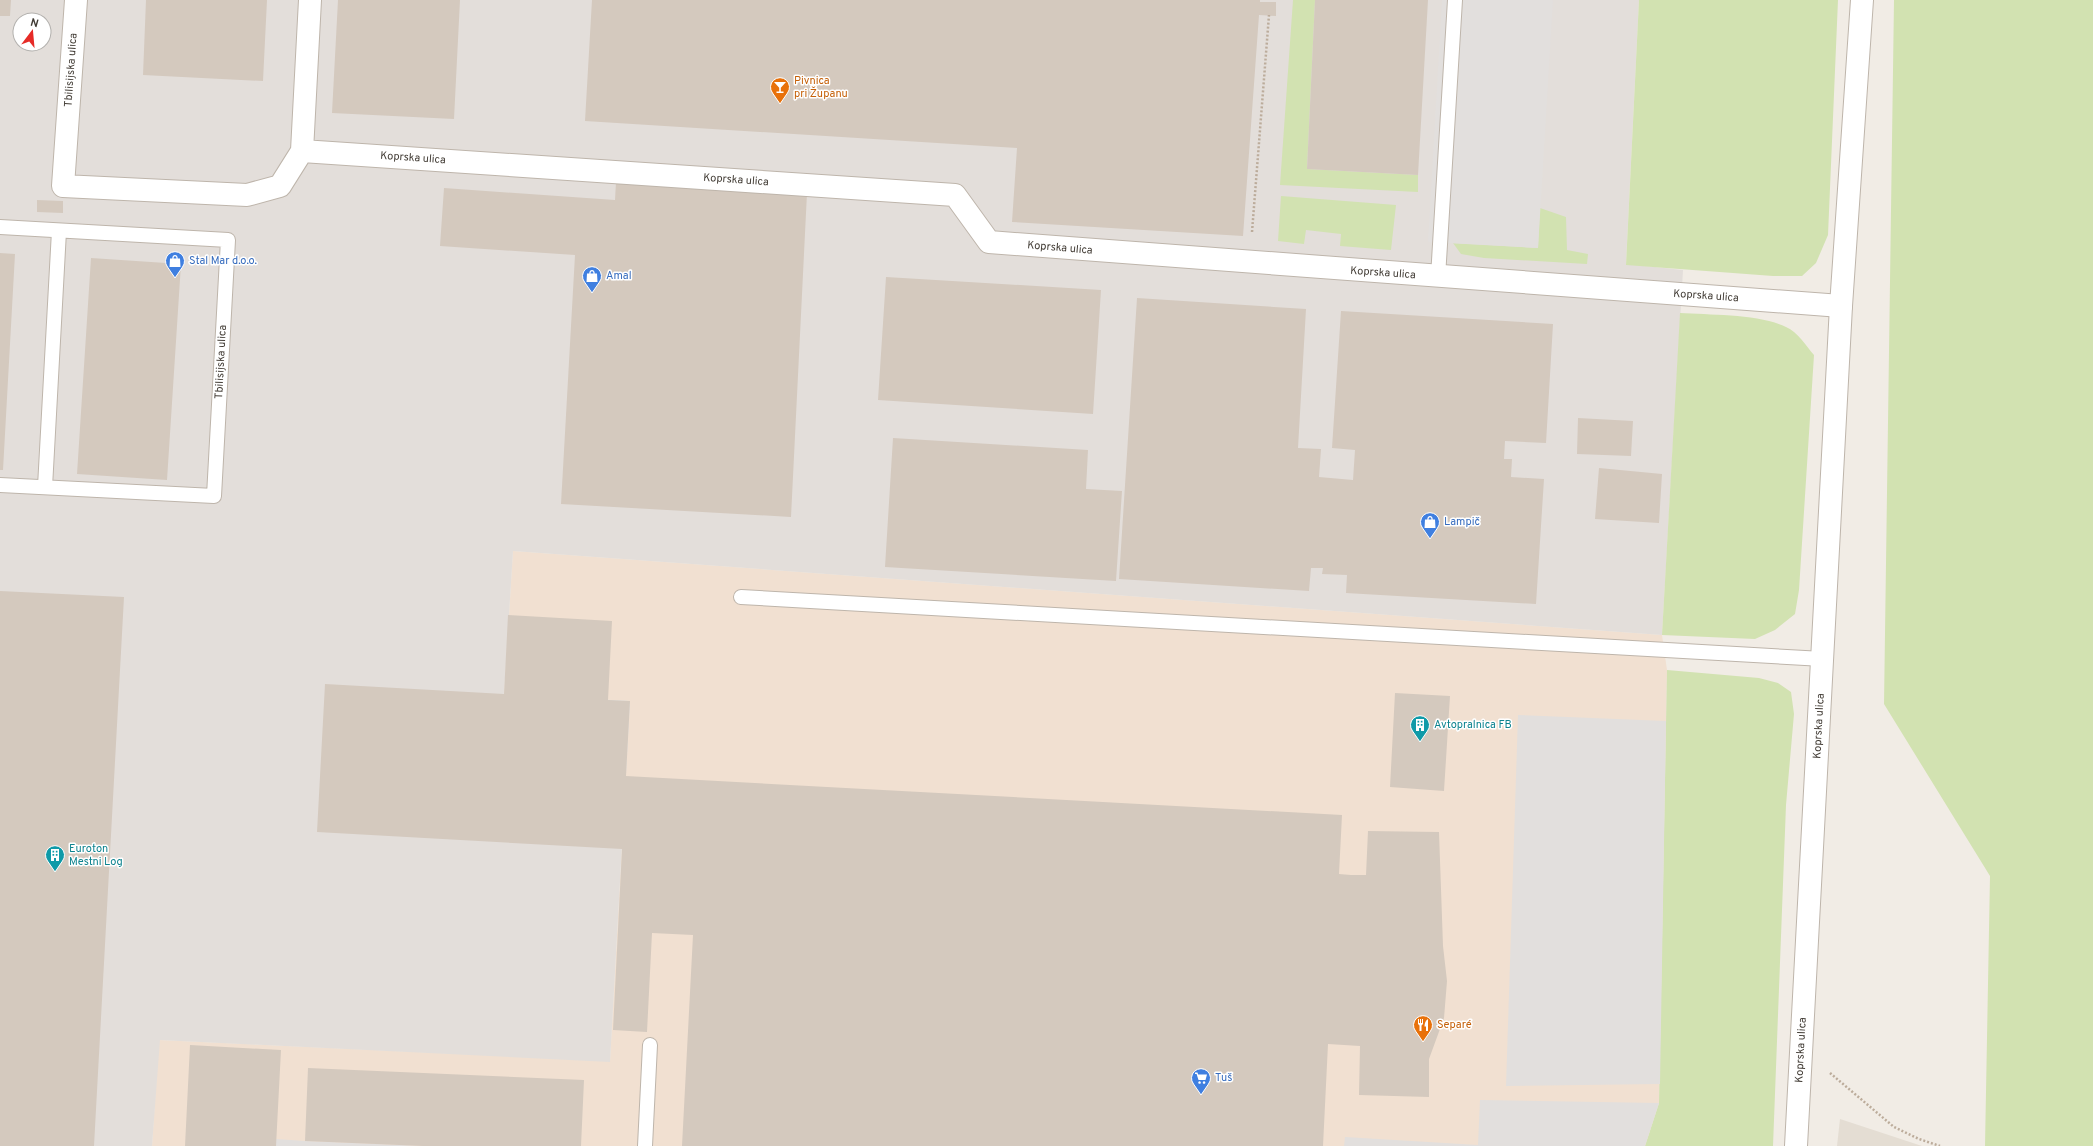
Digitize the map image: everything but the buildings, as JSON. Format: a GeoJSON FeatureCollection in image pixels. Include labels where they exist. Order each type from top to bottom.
{"type":"FeatureCollection","features":[{"type":"Feature","properties":{"kind":"street","name":"Tbilisijska ulica"},"geometry":{"type":"LineString","coordinates":[[76,0],[63,186],[248,195],[280,186],[302,151],[310,0]]}},
{"type":"Feature","properties":{"kind":"street","name":"Koprska ulica"},"geometry":{"type":"LineString","coordinates":[[1796,1146],[1841,306],[1862,0]]}},
{"type":"Feature","properties":{"kind":"street","name":"Koprska ulica"},"geometry":{"type":"LineString","coordinates":[[302,151],[955,195],[990,242],[1250,263],[1841,306]]}},
{"type":"Feature","properties":{"kind":"lane"},"geometry":{"type":"LineString","coordinates":[[1438,276],[1456,0]]}},
{"type":"Feature","properties":{"kind":"lane","name":"Tbilisijska ulica"},"geometry":{"type":"LineString","coordinates":[[0,228],[228,240],[214,496],[0,485]]}},
{"type":"Feature","properties":{"kind":"lane"},"geometry":{"type":"LineString","coordinates":[[45,487],[59,231]]}},
{"type":"Feature","properties":{"kind":"lane"},"geometry":{"type":"LineString","coordinates":[[742,597],[1823,659]]}},
{"type":"Feature","properties":{"kind":"lane"},"geometry":{"type":"LineString","coordinates":[[646,1146],[650,1046]]}},
{"type":"Feature","properties":{"kind":"path"},"geometry":{"type":"LineString","coordinates":[[1250,263],[1269,16]]}},
{"type":"Feature","properties":{"kind":"path"},"geometry":{"type":"LineString","coordinates":[[1802,1047],[1850,1092],[1894,1127],[1919,1139],[1940,1146]]}},
{"type":"Feature","properties":{"kind":"shaded area"},"geometry":{"type":"Polygon","coordinates":[[[0,0],[1639,0],[1626,264],[1683,270],[1662,635],[513,551],[504,694],[630,701],[610,1062],[160,1040],[152,1146],[0,1146],[0,0]]]}},
{"type":"Feature","properties":{"kind":"shaded area"},"geometry":{"type":"Polygon","coordinates":[[[1442,0],[1553,0],[1538,248],[1428,242],[1442,0]]]}},
{"type":"Feature","properties":{"kind":"shaded area"},"geometry":{"type":"Polygon","coordinates":[[[513,551],[1662,635],[1667,670],[1659,1103],[1645,1146],[152,1146],[159,1040],[610,1061],[630,701],[504,694],[513,551]]]}},
{"type":"Feature","properties":{"kind":"shaded area"},"geometry":{"type":"Polygon","coordinates":[[[1518,715],[1666,721],[1660,1084],[1506,1086],[1518,715]]]}},
{"type":"Feature","properties":{"kind":"shaded area"},"geometry":{"type":"Polygon","coordinates":[[[1480,1100],[1659,1103],[1645,1146],[1344,1146],[1345,1137],[1478,1145],[1480,1100]]]}},
{"type":"Feature","properties":{"kind":"shaded area"},"geometry":{"type":"Polygon","coordinates":[[[1840,1119],[1922,1146],[1837,1146],[1840,1119]]]}},
{"type":"Feature","properties":{"kind":"shaded area"},"geometry":{"type":"Polygon","coordinates":[[[276,1139],[305,1141],[423,1146],[276,1146],[276,1139]]]}},
{"type":"Feature","properties":{"kind":"green space"},"geometry":{"type":"Polygon","coordinates":[[[1293,0],[1315,0],[1307,169],[1418,175],[1418,192],[1280,185],[1293,0]]]}},
{"type":"Feature","properties":{"kind":"green space"},"geometry":{"type":"Polygon","coordinates":[[[1639,0],[1838,0],[1828,235],[1816,263],[1802,276],[1773,276],[1626,265],[1639,0]]]}},
{"type":"Feature","properties":{"kind":"green space"},"geometry":{"type":"Polygon","coordinates":[[[1894,0],[2093,0],[2093,1146],[1985,1146],[1990,876],[1884,704],[1894,0]]]}},
{"type":"Feature","properties":{"kind":"green space"},"geometry":{"type":"Polygon","coordinates":[[[1281,196],[1396,205],[1391,250],[1340,246],[1341,234],[1306,230],[1304,244],[1278,241],[1281,196]]]}},
{"type":"Feature","properties":{"kind":"green space"},"geometry":{"type":"Polygon","coordinates":[[[1540,208],[1566,217],[1567,250],[1588,254],[1587,264],[1484,258],[1461,254],[1453,243],[1538,248],[1540,208]]]}},
{"type":"Feature","properties":{"kind":"green space"},"geometry":{"type":"Polygon","coordinates":[[[1680,313],[1749,317],[1775,323],[1794,332],[1814,355],[1799,590],[1795,614],[1775,630],[1755,639],[1662,635],[1680,313]]]}},
{"type":"Feature","properties":{"kind":"green space"},"geometry":{"type":"Polygon","coordinates":[[[1667,670],[1759,678],[1778,683],[1791,692],[1794,714],[1786,805],[1773,1146],[1645,1146],[1659,1103],[1667,670]]]}},
{"type":"Feature","properties":{"kind":"place","name":"Pivnica pri Županu"},"geometry":{"type":"Point","coordinates":[780,104]}},
{"type":"Feature","properties":{"kind":"place","name":"Stal Mar d.o.o."},"geometry":{"type":"Point","coordinates":[175,278]}},
{"type":"Feature","properties":{"kind":"place","name":"Amal"},"geometry":{"type":"Point","coordinates":[592,293]}},
{"type":"Feature","properties":{"kind":"place","name":"Lampič"},"geometry":{"type":"Point","coordinates":[1430,539]}},
{"type":"Feature","properties":{"kind":"place","name":"Avtopralnica FB"},"geometry":{"type":"Point","coordinates":[1420,742]}},
{"type":"Feature","properties":{"kind":"place","name":"Euroton Mestni Log"},"geometry":{"type":"Point","coordinates":[55,872]}},
{"type":"Feature","properties":{"kind":"place","name":"Separé"},"geometry":{"type":"Point","coordinates":[1423,1042]}},
{"type":"Feature","properties":{"kind":"place","name":"Tuš"},"geometry":{"type":"Point","coordinates":[1201,1095]}}]}
